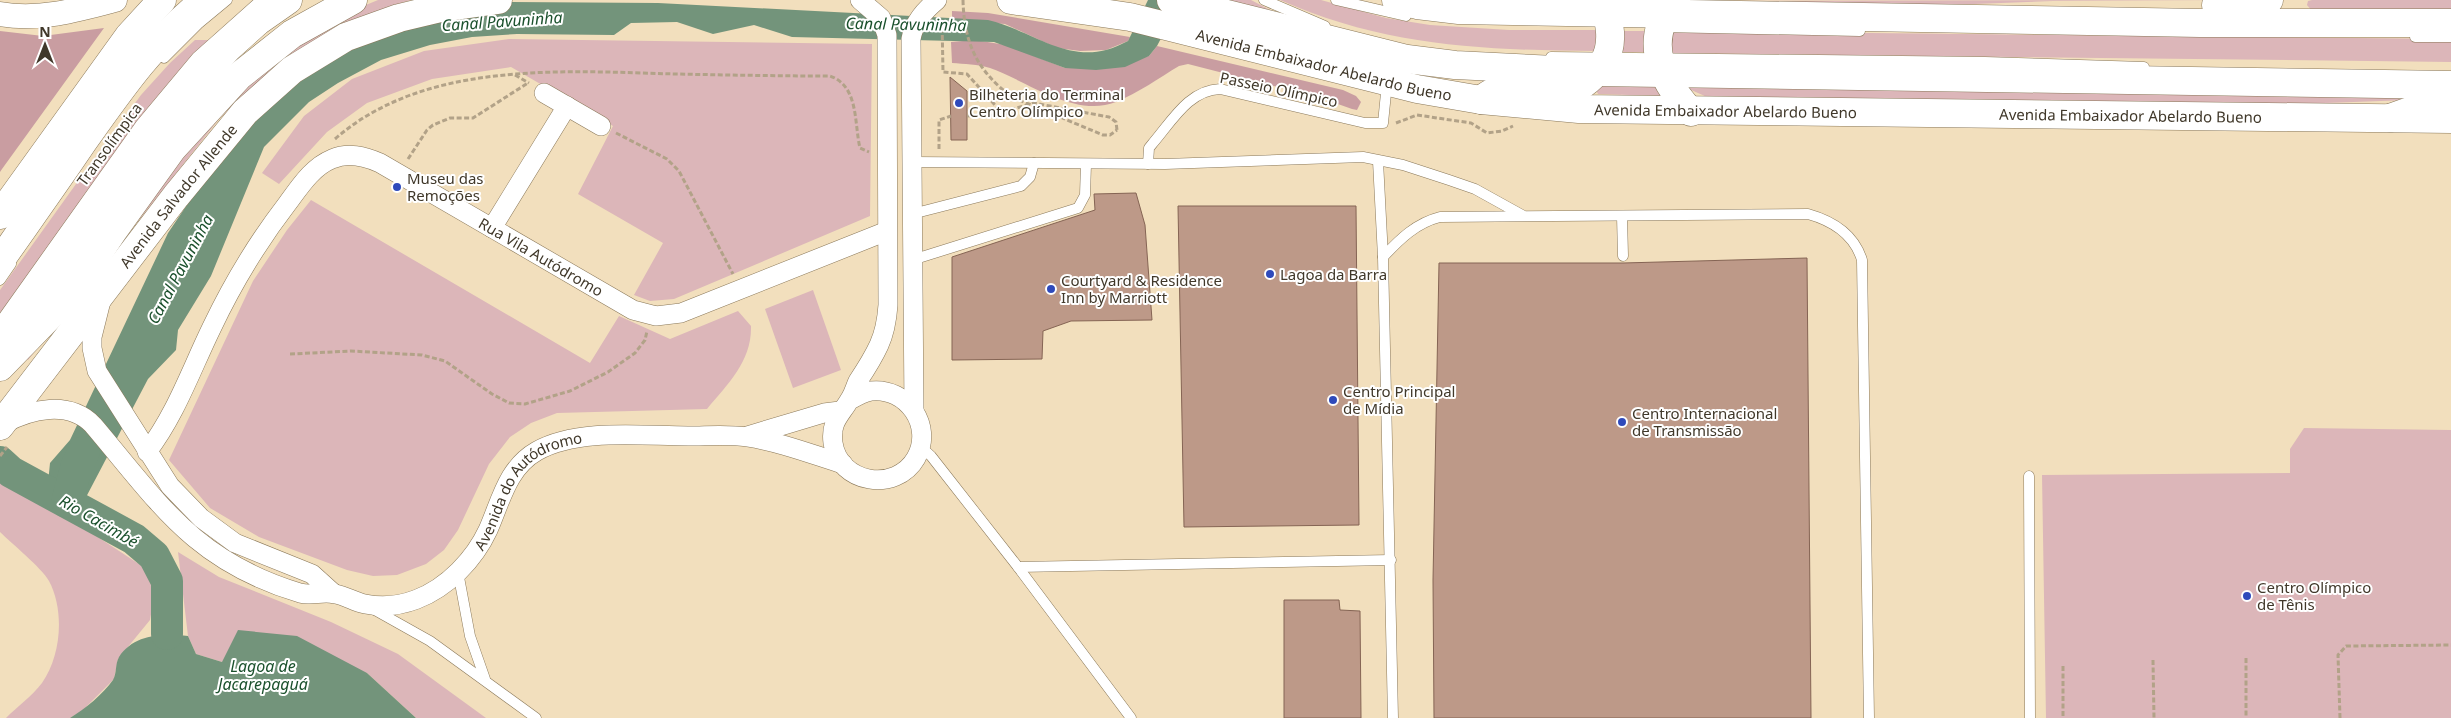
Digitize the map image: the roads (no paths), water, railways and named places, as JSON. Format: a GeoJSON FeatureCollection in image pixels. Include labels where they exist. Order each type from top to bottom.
{"type":"FeatureCollection","features":[{"type":"Feature","properties":{"kind":"main road"},"geometry":{"type":"LineString","coordinates":[[0,215],[130,36],[162,0]]}},
{"type":"Feature","properties":{"kind":"main road"},"geometry":{"type":"LineString","coordinates":[[0,351],[160,122],[223,42],[288,0]]}},
{"type":"Feature","properties":{"kind":"main road"},"geometry":{"type":"LineString","coordinates":[[0,367],[72,293],[113,231],[172,149],[239,76],[292,34],[353,0]]}},
{"type":"Feature","properties":{"kind":"main road","name":"Avenida Salvador Allende"},"geometry":{"type":"LineString","coordinates":[[2,433],[176,196],[245,112],[299,65],[346,36],[399,18],[441,8],[498,0]]}},
{"type":"Feature","properties":{"kind":"main road","name":"Avenida Embaixador Abelardo Bueno"},"geometry":{"type":"LineString","coordinates":[[1011,0],[1130,16],[1198,19],[1421,62],[1661,65],[2451,85]]}},
{"type":"Feature","properties":{"kind":"main road","name":"Avenida Embaixador Abelardo Bueno"},"geometry":{"type":"LineString","coordinates":[[1171,0],[1198,19],[1387,82],[1481,100],[1579,109],[1691,112],[2451,119]]}},
{"type":"Feature","properties":{"kind":"main road"},"geometry":{"type":"LineString","coordinates":[[1396,0],[1417,5],[1459,10],[1607,18],[2451,23]]}},
{"type":"Feature","properties":{"kind":"main road"},"geometry":{"type":"LineString","coordinates":[[2118,21],[2178,4],[2236,5],[2269,0]]}},
{"type":"Feature","properties":{"kind":"main road"},"geometry":{"type":"LineString","coordinates":[[0,261],[123,86],[156,46],[198,12]]}},
{"type":"Feature","properties":{"kind":"main road"},"geometry":{"type":"LineString","coordinates":[[1663,17],[1661,65],[1670,86],[1691,112]]}},
{"type":"Feature","properties":{"kind":"main road"},"geometry":{"type":"LineString","coordinates":[[1481,100],[1500,89],[1564,91],[1577,88],[1588,82],[1602,64],[1607,18]]}},
{"type":"Feature","properties":{"kind":"main road"},"geometry":{"type":"LineString","coordinates":[[2390,118],[2424,106],[2451,104]]}},
{"type":"Feature","properties":{"kind":"street"},"geometry":{"type":"LineString","coordinates":[[0,14],[40,16],[76,10],[114,0]]}},
{"type":"Feature","properties":{"kind":"street"},"geometry":{"type":"LineString","coordinates":[[843,464],[835,450],[832,435],[836,419],[884,333],[888,305],[887,35],[884,22],[878,14],[860,0]]}},
{"type":"Feature","properties":{"kind":"street"},"geometry":{"type":"LineString","coordinates":[[746,436],[797,448],[843,464],[858,476],[868,479],[888,479],[906,470],[921,447],[920,424],[914,410],[912,32],[921,15],[939,5]]}},
{"type":"Feature","properties":{"kind":"street"},"geometry":{"type":"LineString","coordinates":[[544,93],[601,126]]}},
{"type":"Feature","properties":{"kind":"street"},"geometry":{"type":"LineString","coordinates":[[492,228],[567,106]]}},
{"type":"Feature","properties":{"kind":"street","name":"Rua Vila Autódromo"},"geometry":{"type":"LineString","coordinates":[[147,452],[176,406],[211,328],[236,280],[270,227],[306,180],[326,162],[349,155],[370,158],[633,310],[650,316],[668,316],[680,313],[888,231]]}},
{"type":"Feature","properties":{"kind":"street"},"geometry":{"type":"LineString","coordinates":[[104,293],[92,337],[92,353],[97,371],[147,452],[180,497],[218,531],[253,552],[312,574],[333,593]]}},
{"type":"Feature","properties":{"kind":"street"},"geometry":{"type":"LineString","coordinates":[[746,436],[824,413],[845,405],[862,394],[882,392],[898,396],[914,410]]}},
{"type":"Feature","properties":{"kind":"street"},"geometry":{"type":"LineString","coordinates":[[2,433],[35,412],[58,409],[77,412],[93,425],[176,524],[213,554],[246,572],[284,588],[304,594],[333,593]]}},
{"type":"Feature","properties":{"kind":"street","name":"Avenida do Autódromo"},"geometry":{"type":"LineString","coordinates":[[333,593],[364,604],[398,606],[413,602],[436,590],[458,572],[480,544],[512,474],[523,461],[547,446],[562,440],[584,437],[746,436]]}},
{"type":"Feature","properties":{"kind":"lane"},"geometry":{"type":"LineString","coordinates":[[154,69],[198,12],[226,0]]}},
{"type":"Feature","properties":{"kind":"lane","name":"Transolímpica"},"geometry":{"type":"LineString","coordinates":[[0,322],[140,124],[197,58],[223,42],[261,0]]}},
{"type":"Feature","properties":{"kind":"lane"},"geometry":{"type":"LineString","coordinates":[[1264,0],[1335,29]]}},
{"type":"Feature","properties":{"kind":"lane"},"geometry":{"type":"LineString","coordinates":[[1336,0],[1420,18]]}},
{"type":"Feature","properties":{"kind":"lane"},"geometry":{"type":"LineString","coordinates":[[1663,17],[1866,31]]}},
{"type":"Feature","properties":{"kind":"lane"},"geometry":{"type":"LineString","coordinates":[[2402,36],[2451,37]]}},
{"type":"Feature","properties":{"kind":"lane"},"geometry":{"type":"LineString","coordinates":[[1536,56],[1602,64]]}},
{"type":"Feature","properties":{"kind":"lane"},"geometry":{"type":"LineString","coordinates":[[1661,65],[1985,62],[2152,67]]}},
{"type":"Feature","properties":{"kind":"lane","name":"Passeio Olímpico"},"geometry":{"type":"LineString","coordinates":[[1148,164],[1149,148],[1188,101],[1204,91],[1220,89],[1365,123],[1383,123],[1387,82]]}},
{"type":"Feature","properties":{"kind":"lane"},"geometry":{"type":"LineString","coordinates":[[912,162],[1148,164],[1341,157],[1378,160],[1403,165],[1475,189],[1523,216]]}},
{"type":"Feature","properties":{"kind":"lane"},"geometry":{"type":"LineString","coordinates":[[1378,160],[1383,257],[1393,718]]}},
{"type":"Feature","properties":{"kind":"lane"},"geometry":{"type":"LineString","coordinates":[[912,214],[1020,186],[1030,177],[1034,163]]}},
{"type":"Feature","properties":{"kind":"lane"},"geometry":{"type":"LineString","coordinates":[[912,260],[1078,208],[1085,195],[1086,164]]}},
{"type":"Feature","properties":{"kind":"lane","name":"Transolímpica"},"geometry":{"type":"LineString","coordinates":[[0,280],[62,191]]}},
{"type":"Feature","properties":{"kind":"lane"},"geometry":{"type":"LineString","coordinates":[[1383,257],[1400,239],[1427,220],[1466,215],[1808,214],[1836,225],[1858,247],[1862,260],[1869,718]]}},
{"type":"Feature","properties":{"kind":"lane"},"geometry":{"type":"LineString","coordinates":[[1622,216],[1623,256]]}},
{"type":"Feature","properties":{"kind":"lane"},"geometry":{"type":"LineString","coordinates":[[921,447],[932,456],[1018,566],[1131,718]]}},
{"type":"Feature","properties":{"kind":"lane"},"geometry":{"type":"LineString","coordinates":[[2029,476],[2030,718]]}},
{"type":"Feature","properties":{"kind":"lane"},"geometry":{"type":"LineString","coordinates":[[1018,566],[1391,560]]}},
{"type":"Feature","properties":{"kind":"lane"},"geometry":{"type":"LineString","coordinates":[[458,572],[470,636],[485,679]]}},
{"type":"Feature","properties":{"kind":"lane"},"geometry":{"type":"LineString","coordinates":[[364,604],[413,630],[485,679],[536,718]]}},
{"type":"Feature","properties":{"kind":"water"},"geometry":{"type":"Polygon","coordinates":[[[1148,0],[1181,0],[1157,46],[1149,56],[1125,67],[1096,70],[1065,68],[994,42],[792,37],[754,25],[713,34],[677,22],[631,23],[614,35],[517,34],[472,37],[430,45],[381,60],[338,83],[309,102],[264,147],[211,276],[178,330],[176,350],[148,379],[84,501],[48,483],[50,463],[70,440],[168,233],[249,113],[364,33],[511,2],[658,3],[988,20],[1003,24],[1060,48],[1090,52],[1109,49],[1128,41],[1148,0]]]}},
{"type":"Feature","properties":{"kind":"water","name":"Lagoa de Jacarepaguá"},"geometry":{"type":"Polygon","coordinates":[[[238,630],[297,636],[367,673],[416,718],[70,718],[104,691],[113,680],[119,657],[125,649],[141,639],[159,635],[188,636],[196,654],[222,662],[238,630]]]}},
{"type":"Feature","properties":{"kind":"waterway","name":"Canal Pavuninha"},"geometry":{"type":"LineString","coordinates":[[67,502],[77,465],[84,452]]}},
{"type":"Feature","properties":{"kind":"waterway","name":"Rio Cacimbé"},"geometry":{"type":"LineString","coordinates":[[0,462],[11,472],[134,539],[154,556],[167,581],[167,634]]}},
{"type":"Feature","properties":{"kind":"place","name":"Bilheteria do Terminal Centro Olímpico"},"geometry":{"type":"Point","coordinates":[959,103]}},
{"type":"Feature","properties":{"kind":"place","name":"Museu das Remoções"},"geometry":{"type":"Point","coordinates":[397,187]}},
{"type":"Feature","properties":{"kind":"place","name":"Lagoa da Barra"},"geometry":{"type":"Point","coordinates":[1270,274]}},
{"type":"Feature","properties":{"kind":"place","name":"Courtyard & Residence Inn by Marriott"},"geometry":{"type":"Point","coordinates":[1051,289]}},
{"type":"Feature","properties":{"kind":"place","name":"Centro Principal de Mídia"},"geometry":{"type":"Point","coordinates":[1333,400]}},
{"type":"Feature","properties":{"kind":"place","name":"Centro Internacional de Transmissão"},"geometry":{"type":"Point","coordinates":[1622,422]}},
{"type":"Feature","properties":{"kind":"place","name":"Centro Olímpico de Tênis"},"geometry":{"type":"Point","coordinates":[2247,596]}}]}
